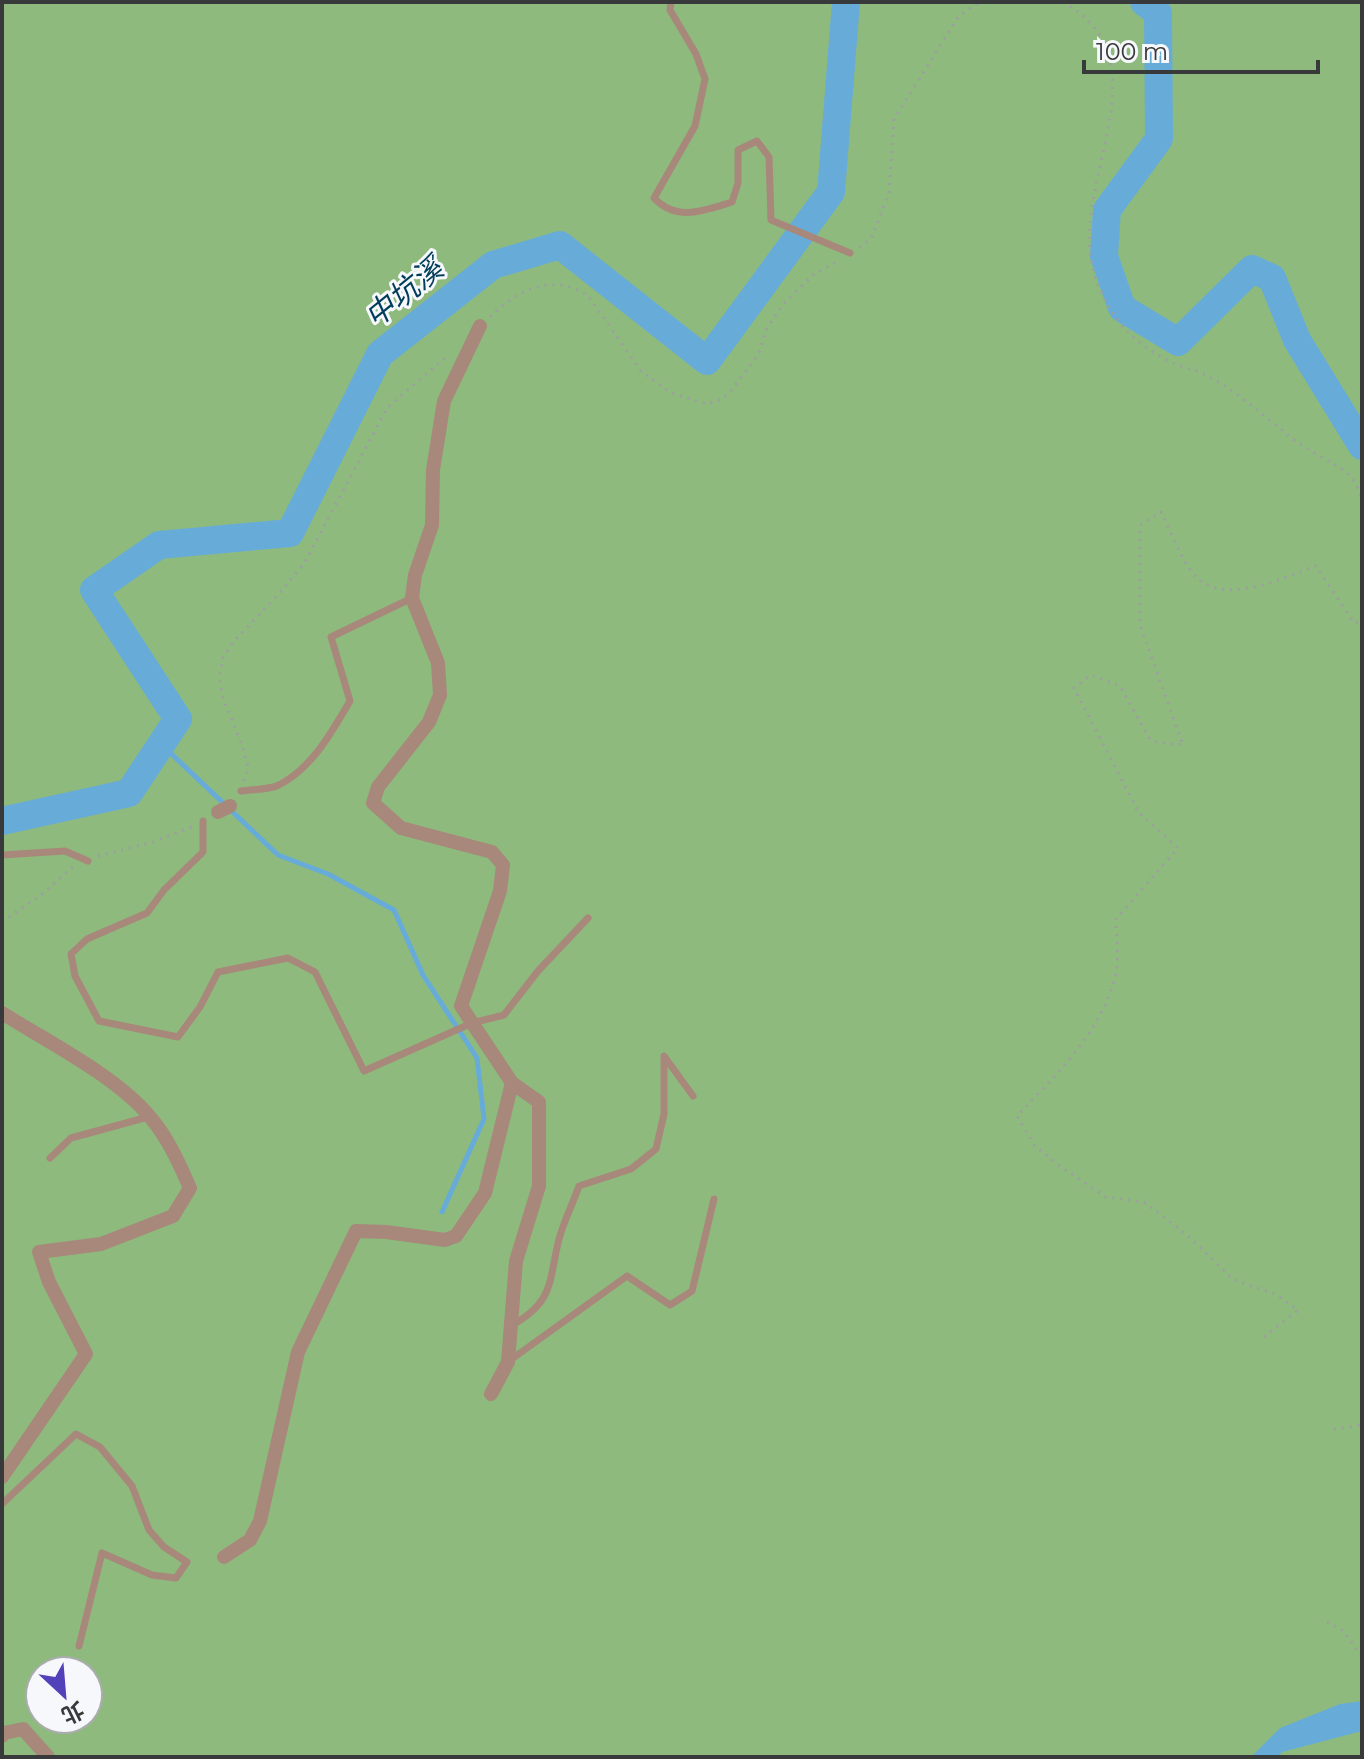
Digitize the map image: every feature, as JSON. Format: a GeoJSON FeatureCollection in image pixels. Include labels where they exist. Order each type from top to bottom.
{"type":"FeatureCollection","features":[{"type":"Feature","properties":{"kind":"street"},"geometry":{"type":"LineString","coordinates":[[480,326],[444,401],[433,470],[432,525],[415,575],[412,598],[438,663],[440,695],[429,722],[378,787],[373,803],[401,828],[492,852],[503,865],[500,891],[461,1006],[470,1024],[512,1083],[539,1102],[539,1186],[516,1261],[508,1362],[491,1394]]}},
{"type":"Feature","properties":{"kind":"street"},"geometry":{"type":"LineString","coordinates":[[2,1013],[114,1084],[150,1116],[174,1151],[190,1188],[173,1216],[101,1244],[39,1252],[49,1282],[86,1354],[2,1477]]}},
{"type":"Feature","properties":{"kind":"street"},"geometry":{"type":"LineString","coordinates":[[224,1557],[250,1540],[260,1521],[298,1352],[356,1231],[445,1240],[456,1236],[485,1193],[512,1083]]}},
{"type":"Feature","properties":{"kind":"street"},"geometry":{"type":"LineString","coordinates":[[2,1736],[23,1729],[48,1757]]}},
{"type":"Feature","properties":{"kind":"lane"},"geometry":{"type":"LineString","coordinates":[[671,2],[670,10],[696,54],[705,79],[695,126],[654,198],[666,209],[696,213],[732,202],[738,183],[738,150],[757,141],[769,157],[771,220],[849,253]]}},
{"type":"Feature","properties":{"kind":"lane"},"geometry":{"type":"LineString","coordinates":[[241,791],[277,787],[307,764],[328,740],[350,701],[331,637],[412,598]]}},
{"type":"Feature","properties":{"kind":"lane"},"geometry":{"type":"LineString","coordinates":[[203,821],[203,852],[164,890],[147,913],[87,939],[71,954],[75,976],[99,1021],[178,1037],[200,1007],[218,972],[288,958],[315,972],[364,1071],[470,1024],[504,1015],[538,971],[588,918]]}},
{"type":"Feature","properties":{"kind":"lane"},"geometry":{"type":"LineString","coordinates":[[2,855],[65,851],[88,861]]}},
{"type":"Feature","properties":{"kind":"lane"},"geometry":{"type":"LineString","coordinates":[[511,1326],[531,1314],[549,1291],[560,1236],[579,1186],[631,1169],[656,1149],[664,1114],[664,1056],[693,1096]]}},
{"type":"Feature","properties":{"kind":"lane"},"geometry":{"type":"LineString","coordinates":[[50,1158],[71,1138],[150,1116]]}},
{"type":"Feature","properties":{"kind":"lane"},"geometry":{"type":"LineString","coordinates":[[508,1362],[627,1276],[670,1305],[692,1291],[714,1199]]}},
{"type":"Feature","properties":{"kind":"lane"},"geometry":{"type":"LineString","coordinates":[[2,1504],[76,1434],[100,1447],[132,1486],[149,1530],[164,1547],[187,1562],[176,1578],[152,1575],[102,1553],[79,1646]]}},
{"type":"Feature","properties":{"kind":"path"},"geometry":{"type":"LineString","coordinates":[[480,326],[524,290],[537,285],[552,284],[578,289],[589,297],[641,371],[671,393],[707,404],[720,400],[759,354],[765,332],[782,305],[813,275],[871,239],[889,193],[894,119],[959,16],[979,2]]}},
{"type":"Feature","properties":{"kind":"path"},"geometry":{"type":"LineString","coordinates":[[1063,2],[1083,13],[1101,34],[1111,62],[1114,88],[1111,116],[1098,165],[1089,233],[1090,258],[1097,284],[1111,312],[1128,335],[1148,349],[1208,376],[1302,445],[1350,474],[1362,498]]}},
{"type":"Feature","properties":{"kind":"path"},"geometry":{"type":"LineString","coordinates":[[241,791],[248,768],[235,721],[222,696],[220,676],[223,658],[233,642],[305,562],[387,408],[458,347]]}},
{"type":"Feature","properties":{"kind":"path"},"geometry":{"type":"LineString","coordinates":[[1264,1337],[1298,1310],[1275,1294],[1234,1280],[1186,1234],[1144,1202],[1106,1197],[1061,1167],[1035,1146],[1017,1116],[1074,1057],[1095,1023],[1115,979],[1116,919],[1178,848],[1139,813],[1074,688],[1091,675],[1120,686],[1151,741],[1183,745],[1140,625],[1140,525],[1161,512],[1190,571],[1209,586],[1222,589],[1254,588],[1316,566],[1354,623],[1362,621]]}},
{"type":"Feature","properties":{"kind":"path"},"geometry":{"type":"LineString","coordinates":[[2,922],[42,894],[68,870],[153,842],[203,821]]}},
{"type":"Feature","properties":{"kind":"path"},"geometry":{"type":"LineString","coordinates":[[1334,1429],[1362,1425]]}},
{"type":"Feature","properties":{"kind":"path"},"geometry":{"type":"LineString","coordinates":[[1327,1622],[1344,1631],[1362,1658]]}},
{"type":"Feature","properties":{"kind":"green space"},"geometry":{"type":"Polygon","coordinates":[[[2,2],[1362,2],[1362,1757],[2,1757],[2,2]]]}},
{"type":"Feature","properties":{"kind":"water"},"geometry":{"type":"Polygon","coordinates":[[[1362,1701],[1362,1731],[1282,1752],[1278,1757],[1251,1757],[1280,1728],[1340,1704],[1362,1701]]]}},
{"type":"Feature","properties":{"kind":"waterway","name":"中坑溪"},"geometry":{"type":"LineString","coordinates":[[2,821],[129,793],[178,719],[94,590],[159,545],[290,533],[380,354],[493,265],[560,245],[707,361],[831,192],[846,2]]}},
{"type":"Feature","properties":{"kind":"waterway","name":"中坑溪"},"geometry":{"type":"LineString","coordinates":[[1144,2],[1158,13],[1159,139],[1107,210],[1104,256],[1122,308],[1178,342],[1252,269],[1272,278],[1297,340],[1362,446]]}},
{"type":"Feature","properties":{"kind":"waterway"},"geometry":{"type":"LineString","coordinates":[[162,745],[278,855],[328,874],[394,910],[423,975],[477,1058],[484,1119],[442,1212]]}}]}
